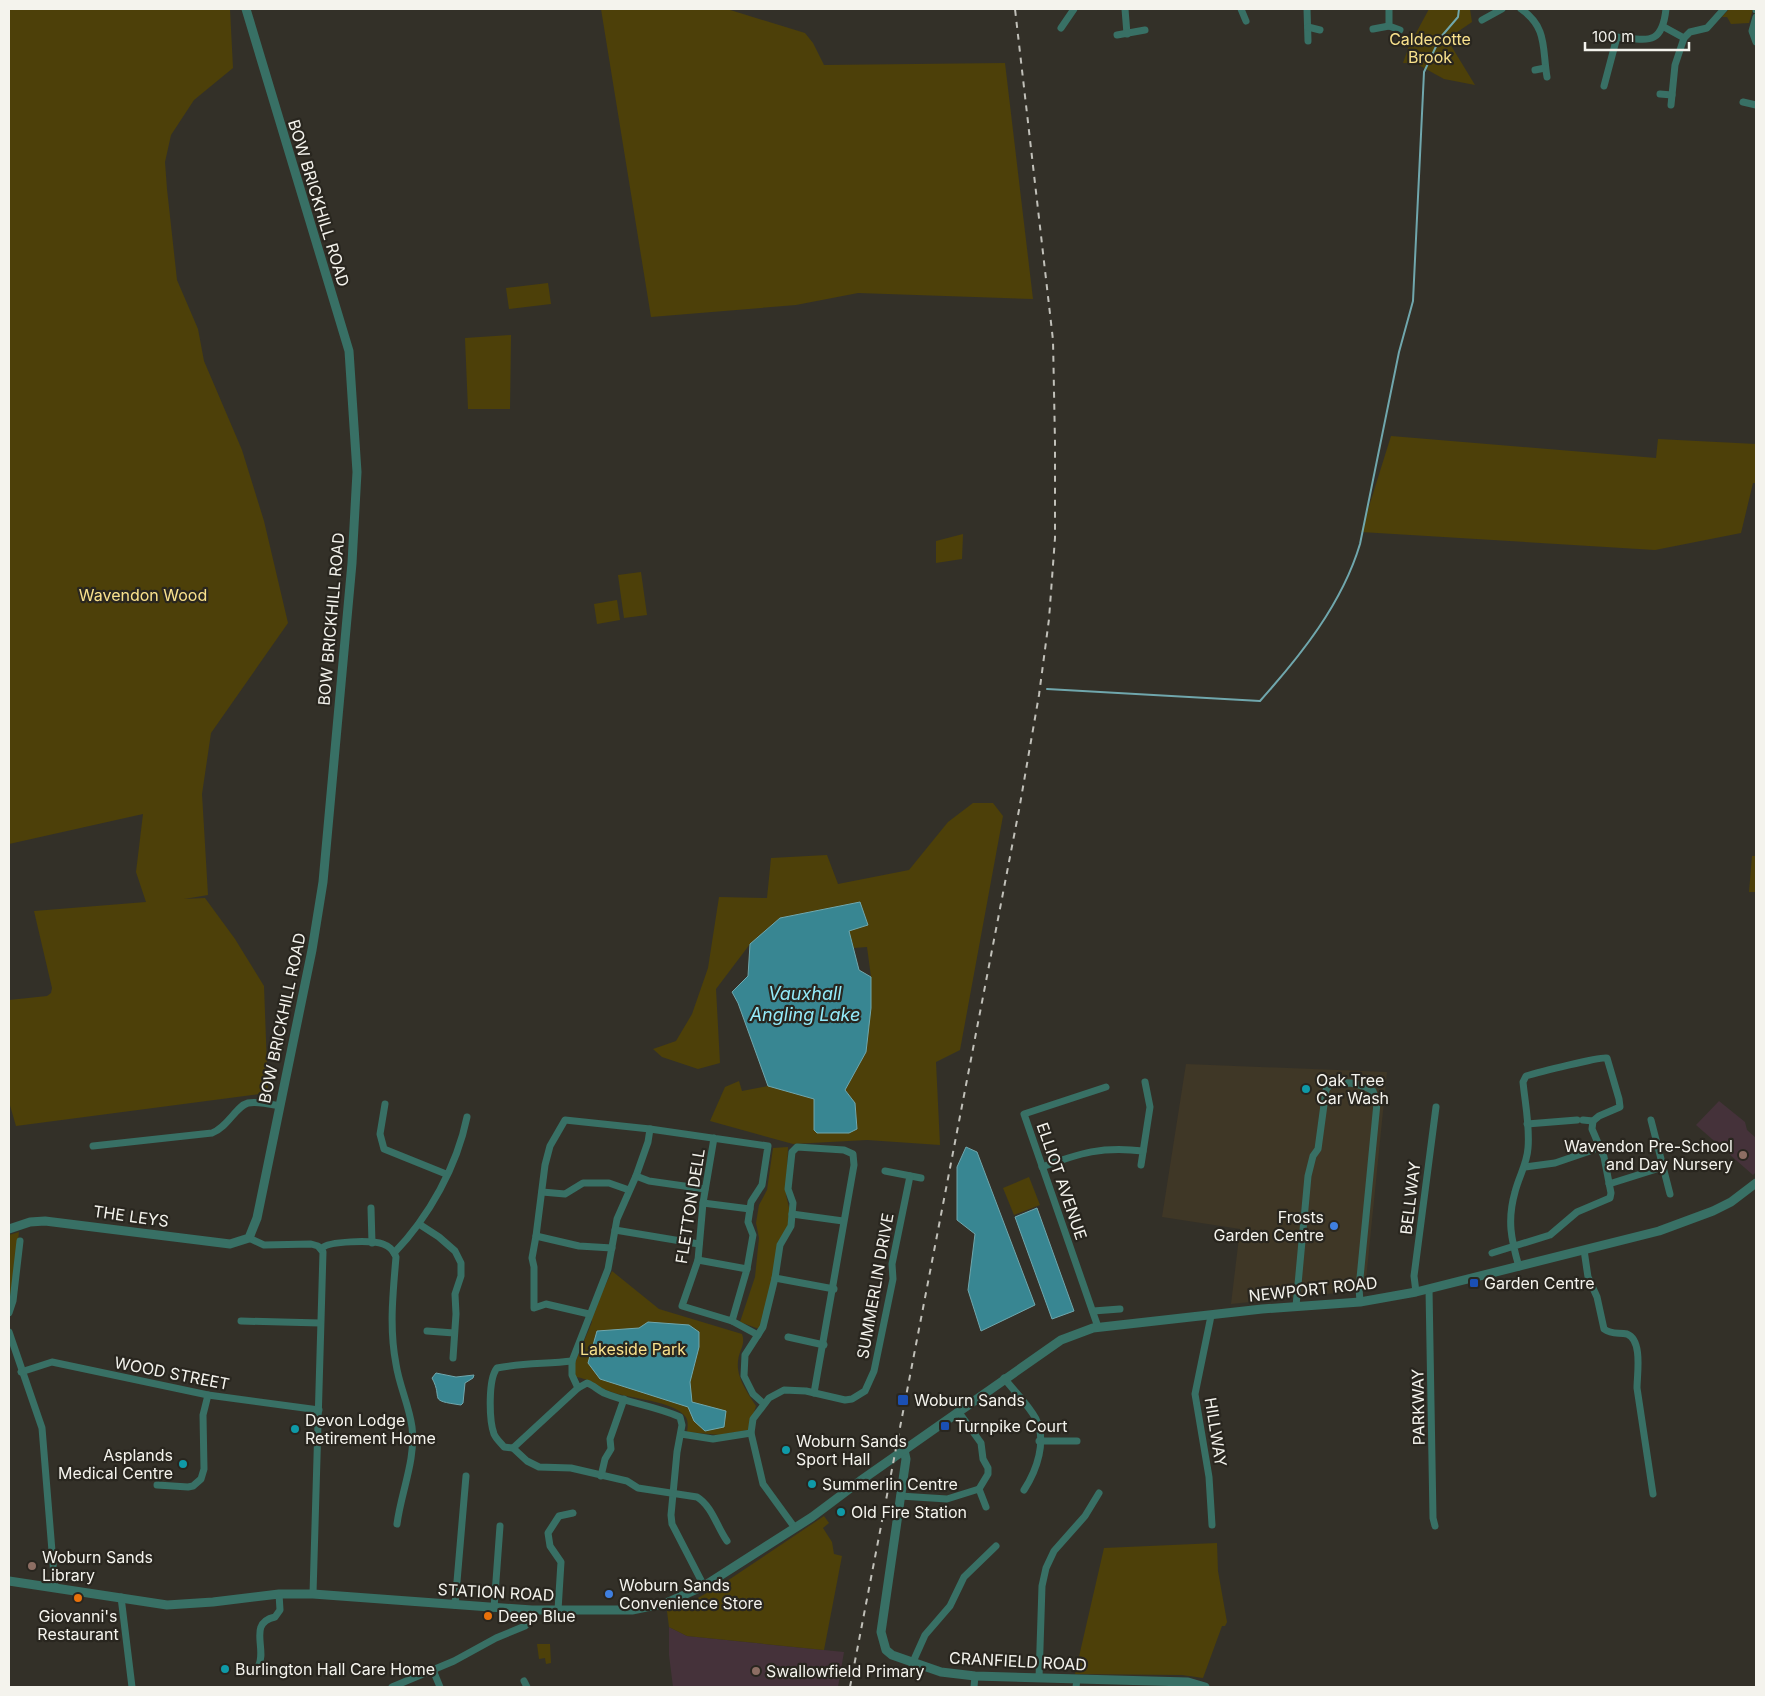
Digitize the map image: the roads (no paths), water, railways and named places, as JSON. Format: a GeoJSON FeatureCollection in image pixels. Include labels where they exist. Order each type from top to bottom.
{"type":"FeatureCollection","features":[{"type":"Feature","properties":{"kind":"street","name":"BOW BRICKHILL ROAD"},"geometry":{"type":"LineString","coordinates":[[246,9],[349,351],[357,472],[351,572],[323,882],[312,950],[257,1218],[249,1238]]}},
{"type":"Feature","properties":{"kind":"street"},"geometry":{"type":"LineString","coordinates":[[1061,28],[1074,9]]}},
{"type":"Feature","properties":{"kind":"street"},"geometry":{"type":"LineString","coordinates":[[1125,9],[1127,34]]}},
{"type":"Feature","properties":{"kind":"street"},"geometry":{"type":"LineString","coordinates":[[1241,9],[1246,21]]}},
{"type":"Feature","properties":{"kind":"street"},"geometry":{"type":"LineString","coordinates":[[1307,9],[1308,40]]}},
{"type":"Feature","properties":{"kind":"street"},"geometry":{"type":"LineString","coordinates":[[1389,9],[1389,26]]}},
{"type":"Feature","properties":{"kind":"street"},"geometry":{"type":"LineString","coordinates":[[1482,20],[1502,9]]}},
{"type":"Feature","properties":{"kind":"street"},"geometry":{"type":"LineString","coordinates":[[1608,34],[1617,37],[1648,40],[1657,36],[1664,27],[1666,9]]}},
{"type":"Feature","properties":{"kind":"street"},"geometry":{"type":"LineString","coordinates":[[1671,105],[1675,65],[1684,38],[1690,32],[1707,28],[1724,9]]}},
{"type":"Feature","properties":{"kind":"street"},"geometry":{"type":"LineString","coordinates":[[1525,10],[1533,17],[1540,28],[1547,77]]}},
{"type":"Feature","properties":{"kind":"street"},"geometry":{"type":"LineString","coordinates":[[1756,17],[1752,31],[1756,42]]}},
{"type":"Feature","properties":{"kind":"street"},"geometry":{"type":"LineString","coordinates":[[1373,29],[1389,26],[1400,30]]}},
{"type":"Feature","properties":{"kind":"street"},"geometry":{"type":"LineString","coordinates":[[1308,27],[1320,30]]}},
{"type":"Feature","properties":{"kind":"street"},"geometry":{"type":"LineString","coordinates":[[1664,27],[1684,38]]}},
{"type":"Feature","properties":{"kind":"street"},"geometry":{"type":"LineString","coordinates":[[1117,35],[1145,30]]}},
{"type":"Feature","properties":{"kind":"street"},"geometry":{"type":"LineString","coordinates":[[1604,86],[1617,37]]}},
{"type":"Feature","properties":{"kind":"street"},"geometry":{"type":"LineString","coordinates":[[1535,70],[1545,68]]}},
{"type":"Feature","properties":{"kind":"street"},"geometry":{"type":"LineString","coordinates":[[1660,94],[1672,95]]}},
{"type":"Feature","properties":{"kind":"street"},"geometry":{"type":"LineString","coordinates":[[1742,102],[1756,105]]}},
{"type":"Feature","properties":{"kind":"street"},"geometry":{"type":"LineString","coordinates":[[1492,1254],[1514,1247],[1550,1235],[1577,1212],[1607,1200],[1611,1195],[1604,1157],[1592,1129],[1593,1121],[1599,1116],[1620,1107],[1607,1058],[1601,1056],[1592,1061],[1557,1067],[1526,1076],[1523,1082],[1528,1147],[1525,1167],[1515,1191],[1510,1215],[1510,1234],[1514,1247],[1519,1267]]}},
{"type":"Feature","properties":{"kind":"street"},"geometry":{"type":"LineString","coordinates":[[1141,1165],[1150,1106],[1145,1082]]}},
{"type":"Feature","properties":{"kind":"street"},"geometry":{"type":"LineString","coordinates":[[1296,1306],[1308,1176],[1313,1156],[1318,1149],[1326,1090],[1330,1084],[1339,1082],[1363,1084],[1373,1091],[1377,1103],[1359,1288],[1360,1302]]}},
{"type":"Feature","properties":{"kind":"street","name":"ELLIOT AVENUE"},"geometry":{"type":"LineString","coordinates":[[1098,1327],[1024,1114],[1106,1087]]}},
{"type":"Feature","properties":{"kind":"street"},"geometry":{"type":"LineString","coordinates":[[93,1146],[212,1133],[222,1129],[243,1105],[249,1102],[280,1106]]}},
{"type":"Feature","properties":{"kind":"street"},"geometry":{"type":"LineString","coordinates":[[385,1104],[380,1134],[384,1149],[446,1174]]}},
{"type":"Feature","properties":{"kind":"street","name":"BELLWAY"},"geometry":{"type":"LineString","coordinates":[[1416,1292],[1414,1276],[1436,1107]]}},
{"type":"Feature","properties":{"kind":"street"},"geometry":{"type":"LineString","coordinates":[[394,1253],[428,1212],[460,1144],[467,1117]]}},
{"type":"Feature","properties":{"kind":"street"},"geometry":{"type":"LineString","coordinates":[[588,1314],[546,1304],[534,1308],[534,1267],[532,1258],[545,1165],[550,1146],[564,1120],[650,1129],[768,1146],[762,1185],[751,1202],[748,1222],[753,1234],[747,1269],[732,1321],[758,1334]]}},
{"type":"Feature","properties":{"kind":"street"},"geometry":{"type":"LineString","coordinates":[[1527,1124],[1580,1120],[1593,1121]]}},
{"type":"Feature","properties":{"kind":"street"},"geometry":{"type":"LineString","coordinates":[[1651,1120],[1670,1194]]}},
{"type":"Feature","properties":{"kind":"street"},"geometry":{"type":"LineString","coordinates":[[578,1388],[572,1375],[572,1361],[588,1314],[608,1269],[615,1230],[648,1142],[650,1129]]}},
{"type":"Feature","properties":{"kind":"street","name":"FLETTON DELL"},"geometry":{"type":"LineString","coordinates":[[714,1138],[703,1203],[698,1260],[682,1306],[732,1321]]}},
{"type":"Feature","properties":{"kind":"street"},"geometry":{"type":"LineString","coordinates":[[795,1528],[763,1484],[751,1433],[754,1419],[763,1403],[753,1394],[744,1376],[745,1355],[763,1327],[775,1278],[780,1245],[791,1226],[793,1204],[788,1189],[792,1152],[797,1147],[844,1150],[853,1154],[854,1166],[843,1221],[834,1289],[814,1393]]}},
{"type":"Feature","properties":{"kind":"street"},"geometry":{"type":"LineString","coordinates":[[1042,1166],[1082,1152],[1116,1148],[1143,1151]]}},
{"type":"Feature","properties":{"kind":"street"},"geometry":{"type":"LineString","coordinates":[[1525,1167],[1555,1163],[1593,1150]]}},
{"type":"Feature","properties":{"kind":"street"},"geometry":{"type":"LineString","coordinates":[[1609,1184],[1663,1167]]}},
{"type":"Feature","properties":{"kind":"street"},"geometry":{"type":"LineString","coordinates":[[885,1171],[922,1178]]}},
{"type":"Feature","properties":{"kind":"street"},"geometry":{"type":"LineString","coordinates":[[636,1176],[648,1181],[705,1189]]}},
{"type":"Feature","properties":{"kind":"street","name":"SUMMERLIN DRIVE"},"geometry":{"type":"LineString","coordinates":[[763,1403],[784,1390],[852,1400],[860,1396],[870,1383],[893,1279],[892,1264],[910,1176]]}},
{"type":"Feature","properties":{"kind":"street"},"geometry":{"type":"LineString","coordinates":[[542,1192],[565,1194],[583,1183],[609,1183],[629,1190]]}},
{"type":"Feature","properties":{"kind":"street","name":"NEWPORT ROAD"},"geometry":{"type":"LineString","coordinates":[[893,1457],[1061,1340],[1098,1327],[1296,1306],[1360,1302],[1416,1292],[1659,1231],[1702,1216],[1731,1202],[1756,1183]]}},
{"type":"Feature","properties":{"kind":"street"},"geometry":{"type":"LineString","coordinates":[[703,1203],[750,1209]]}},
{"type":"Feature","properties":{"kind":"street"},"geometry":{"type":"LineString","coordinates":[[372,1242],[374,1213]]}},
{"type":"Feature","properties":{"kind":"street"},"geometry":{"type":"LineString","coordinates":[[792,1214],[843,1221]]}},
{"type":"Feature","properties":{"kind":"street","name":"THE LEYS"},"geometry":{"type":"LineString","coordinates":[[9,1229],[30,1222],[45,1221],[230,1244],[249,1238]]}},
{"type":"Feature","properties":{"kind":"street"},"geometry":{"type":"LineString","coordinates":[[419,1224],[439,1237],[455,1251],[461,1263],[461,1276],[455,1294],[453,1358]]}},
{"type":"Feature","properties":{"kind":"street"},"geometry":{"type":"LineString","coordinates":[[615,1230],[644,1237],[698,1244]]}},
{"type":"Feature","properties":{"kind":"street"},"geometry":{"type":"LineString","coordinates":[[536,1236],[578,1246],[612,1248]]}},
{"type":"Feature","properties":{"kind":"street"},"geometry":{"type":"LineString","coordinates":[[249,1238],[264,1245],[312,1244],[322,1248]]}},
{"type":"Feature","properties":{"kind":"street"},"geometry":{"type":"LineString","coordinates":[[9,1313],[13,1301],[20,1241]]}},
{"type":"Feature","properties":{"kind":"street"},"geometry":{"type":"LineString","coordinates":[[322,1248],[328,1244],[372,1242],[383,1244],[396,1257],[392,1317],[394,1348],[412,1427],[411,1463],[395,1520]]}},
{"type":"Feature","properties":{"kind":"street"},"geometry":{"type":"LineString","coordinates":[[313,1594],[322,1248]]}},
{"type":"Feature","properties":{"kind":"street"},"geometry":{"type":"LineString","coordinates":[[1584,1250],[1588,1277],[1597,1297],[1604,1329],[1610,1333],[1626,1334],[1632,1337],[1636,1343],[1639,1370],[1637,1388],[1653,1494]]}},
{"type":"Feature","properties":{"kind":"street"},"geometry":{"type":"LineString","coordinates":[[698,1260],[747,1269]]}},
{"type":"Feature","properties":{"kind":"street"},"geometry":{"type":"LineString","coordinates":[[775,1278],[834,1289]]}},
{"type":"Feature","properties":{"kind":"street","name":"PARKWAY"},"geometry":{"type":"LineString","coordinates":[[1429,1289],[1433,1518],[1435,1526]]}},
{"type":"Feature","properties":{"kind":"street"},"geometry":{"type":"LineString","coordinates":[[1093,1311],[1120,1309]]}},
{"type":"Feature","properties":{"kind":"street","name":"HILLWAY"},"geometry":{"type":"LineString","coordinates":[[1211,1316],[1195,1394],[1209,1477],[1212,1525]]}},
{"type":"Feature","properties":{"kind":"street"},"geometry":{"type":"LineString","coordinates":[[241,1321],[320,1323]]}},
{"type":"Feature","properties":{"kind":"street"},"geometry":{"type":"LineString","coordinates":[[427,1331],[454,1333]]}},
{"type":"Feature","properties":{"kind":"street"},"geometry":{"type":"LineString","coordinates":[[9,1332],[21,1372],[42,1428],[55,1588]]}},
{"type":"Feature","properties":{"kind":"street"},"geometry":{"type":"LineString","coordinates":[[788,1336],[824,1345]]}},
{"type":"Feature","properties":{"kind":"street"},"geometry":{"type":"LineString","coordinates":[[572,1361],[540,1365],[520,1363],[497,1368],[492,1374],[491,1413],[494,1435],[504,1447],[513,1448],[527,1461],[539,1467],[571,1468],[627,1482],[638,1488],[697,1497],[705,1502],[718,1530],[727,1541]]}},
{"type":"Feature","properties":{"kind":"street","name":"WOOD STREET"},"geometry":{"type":"LineString","coordinates":[[21,1372],[52,1362],[208,1395],[319,1410]]}},
{"type":"Feature","properties":{"kind":"street"},"geometry":{"type":"LineString","coordinates":[[1004,1378],[1036,1418],[1040,1431],[1039,1460],[1035,1474],[1024,1490]]}},
{"type":"Feature","properties":{"kind":"street"},"geometry":{"type":"LineString","coordinates":[[513,1448],[578,1388],[587,1383],[603,1392],[664,1410],[680,1417],[682,1425],[672,1492],[672,1524],[704,1586]]}},
{"type":"Feature","properties":{"kind":"street"},"geometry":{"type":"LineString","coordinates":[[157,1485],[193,1486],[201,1479],[204,1469],[204,1415],[208,1395]]}},
{"type":"Feature","properties":{"kind":"street"},"geometry":{"type":"LineString","coordinates":[[601,1476],[605,1459],[611,1449],[610,1438],[624,1399]]}},
{"type":"Feature","properties":{"kind":"street"},"geometry":{"type":"LineString","coordinates":[[900,1496],[947,1499],[979,1489],[988,1474],[988,1468],[982,1459],[981,1444],[958,1411]]}},
{"type":"Feature","properties":{"kind":"street"},"geometry":{"type":"LineString","coordinates":[[680,1434],[713,1439],[751,1433]]}},
{"type":"Feature","properties":{"kind":"street"},"geometry":{"type":"LineString","coordinates":[[1039,1441],[1077,1441]]}},
{"type":"Feature","properties":{"kind":"street","name":"CRANFIELD ROAD"},"geometry":{"type":"LineString","coordinates":[[904,1450],[906,1459],[881,1632],[886,1650],[892,1655],[912,1664],[941,1672],[975,1676],[1040,1678],[1076,1683],[1188,1682],[1205,1687]]}},
{"type":"Feature","properties":{"kind":"street","name":"STATION ROAD"},"geometry":{"type":"LineString","coordinates":[[9,1581],[145,1602],[184,1604],[279,1594],[313,1594],[455,1606],[532,1610],[632,1610],[666,1603],[704,1586],[795,1528],[893,1457]]}},
{"type":"Feature","properties":{"kind":"street"},"geometry":{"type":"LineString","coordinates":[[455,1606],[466,1476]]}},
{"type":"Feature","properties":{"kind":"street"},"geometry":{"type":"LineString","coordinates":[[979,1489],[986,1507]]}},
{"type":"Feature","properties":{"kind":"street"},"geometry":{"type":"LineString","coordinates":[[1040,1678],[1042,1586],[1046,1568],[1054,1551],[1085,1516],[1099,1493]]}},
{"type":"Feature","properties":{"kind":"street"},"geometry":{"type":"LineString","coordinates":[[558,1610],[561,1562],[550,1546],[548,1533],[559,1516],[573,1513]]}},
{"type":"Feature","properties":{"kind":"street"},"geometry":{"type":"LineString","coordinates":[[494,1608],[500,1526]]}},
{"type":"Feature","properties":{"kind":"street"},"geometry":{"type":"LineString","coordinates":[[912,1664],[924,1635],[950,1606],[964,1577],[996,1546]]}},
{"type":"Feature","properties":{"kind":"street"},"geometry":{"type":"LineString","coordinates":[[238,1672],[258,1667],[263,1659],[259,1630],[261,1624],[275,1617],[280,1610],[279,1594]]}},
{"type":"Feature","properties":{"kind":"street"},"geometry":{"type":"LineString","coordinates":[[121,1598],[132,1687]]}},
{"type":"Feature","properties":{"kind":"street"},"geometry":{"type":"LineString","coordinates":[[392,1687],[433,1670],[526,1626],[532,1619],[532,1610]]}},
{"type":"Feature","properties":{"kind":"street"},"geometry":{"type":"LineString","coordinates":[[433,1670],[440,1687]]}},
{"type":"Feature","properties":{"kind":"street"},"geometry":{"type":"LineString","coordinates":[[974,1687],[975,1676]]}},
{"type":"Feature","properties":{"kind":"water","name":"Vauxhall Angling Lake"},"geometry":{"type":"Polygon","coordinates":[[[860,902],[868,925],[849,931],[859,970],[871,977],[871,1008],[866,1052],[845,1090],[855,1103],[857,1129],[849,1133],[817,1133],[814,1130],[814,1099],[768,1086],[738,1003],[732,992],[748,976],[750,944],[780,918],[860,902]]]}},
{"type":"Feature","properties":{"kind":"water"},"geometry":{"type":"Polygon","coordinates":[[[966,1147],[977,1152],[1035,1305],[981,1331],[968,1290],[975,1234],[957,1220],[957,1167],[966,1147]]]}},
{"type":"Feature","properties":{"kind":"water"},"geometry":{"type":"Polygon","coordinates":[[[1037,1208],[1074,1311],[1052,1319],[1015,1217],[1037,1208]]]}},
{"type":"Feature","properties":{"kind":"water"},"geometry":{"type":"Polygon","coordinates":[[[648,1322],[689,1325],[699,1332],[699,1347],[690,1382],[692,1402],[726,1411],[724,1427],[705,1431],[694,1421],[688,1407],[600,1379],[588,1363],[597,1331],[639,1328],[648,1322]]]}},
{"type":"Feature","properties":{"kind":"water"},"geometry":{"type":"Polygon","coordinates":[[[436,1373],[456,1377],[474,1375],[473,1378],[465,1383],[463,1403],[461,1405],[443,1402],[438,1398],[432,1378],[436,1373]]]}},
{"type":"Feature","properties":{"kind":"waterway"},"geometry":{"type":"LineString","coordinates":[[1047,689],[1260,701],[1319,628],[1343,587],[1360,544],[1399,352],[1413,301],[1424,72],[1440,38],[1458,17],[1459,9]]}},
{"type":"Feature","properties":{"kind":"railway"},"geometry":{"type":"LineString","coordinates":[[850,1687],[1019,810],[1039,695],[1049,619],[1055,538],[1053,340],[1015,9]]}},
{"type":"Feature","properties":{"kind":"place","name":"Oak Tree Car Wash"},"geometry":{"type":"Point","coordinates":[1306,1089]}},
{"type":"Feature","properties":{"kind":"place","name":"Wavendon Pre-School and Day Nursery"},"geometry":{"type":"Point","coordinates":[1743,1155]}},
{"type":"Feature","properties":{"kind":"place","name":"Frosts Garden Centre"},"geometry":{"type":"Point","coordinates":[1334,1226]}},
{"type":"Feature","properties":{"kind":"place","name":"Garden Centre"},"geometry":{"type":"Point","coordinates":[1474,1283]}},
{"type":"Feature","properties":{"kind":"place","name":"Woburn Sands"},"geometry":{"type":"Point","coordinates":[903,1400]}},
{"type":"Feature","properties":{"kind":"place","name":"Turnpike Court"},"geometry":{"type":"Point","coordinates":[945,1426]}},
{"type":"Feature","properties":{"kind":"place","name":"Devon Lodge Retirement Home"},"geometry":{"type":"Point","coordinates":[295,1429]}},
{"type":"Feature","properties":{"kind":"place","name":"Woburn Sands Sport Hall"},"geometry":{"type":"Point","coordinates":[786,1450]}},
{"type":"Feature","properties":{"kind":"place","name":"Asplands Medical Centre"},"geometry":{"type":"Point","coordinates":[183,1464]}},
{"type":"Feature","properties":{"kind":"place","name":"Summerlin Centre"},"geometry":{"type":"Point","coordinates":[812,1484]}},
{"type":"Feature","properties":{"kind":"place","name":"Old Fire Station"},"geometry":{"type":"Point","coordinates":[841,1512]}},
{"type":"Feature","properties":{"kind":"place","name":"Woburn Sands Library"},"geometry":{"type":"Point","coordinates":[32,1566]}},
{"type":"Feature","properties":{"kind":"place","name":"Woburn Sands Convenience Store"},"geometry":{"type":"Point","coordinates":[609,1594]}},
{"type":"Feature","properties":{"kind":"place","name":"Giovanni's Restaurant"},"geometry":{"type":"Point","coordinates":[78,1598]}},
{"type":"Feature","properties":{"kind":"place","name":"Deep Blue"},"geometry":{"type":"Point","coordinates":[488,1616]}},
{"type":"Feature","properties":{"kind":"place","name":"Burlington Hall Care Home"},"geometry":{"type":"Point","coordinates":[225,1669]}},
{"type":"Feature","properties":{"kind":"place","name":"Swallowfield Primary"},"geometry":{"type":"Point","coordinates":[756,1671]}},
{"type":"Feature","properties":{"kind":"park label","name":"Caldecotte Brook"},"geometry":{"type":"Point","coordinates":[1430,48]}},
{"type":"Feature","properties":{"kind":"park label","name":"Wavendon Wood"},"geometry":{"type":"Point","coordinates":[143,595]}},
{"type":"Feature","properties":{"kind":"park label","name":"Lakeside Park"},"geometry":{"type":"Point","coordinates":[633,1349]}}]}
